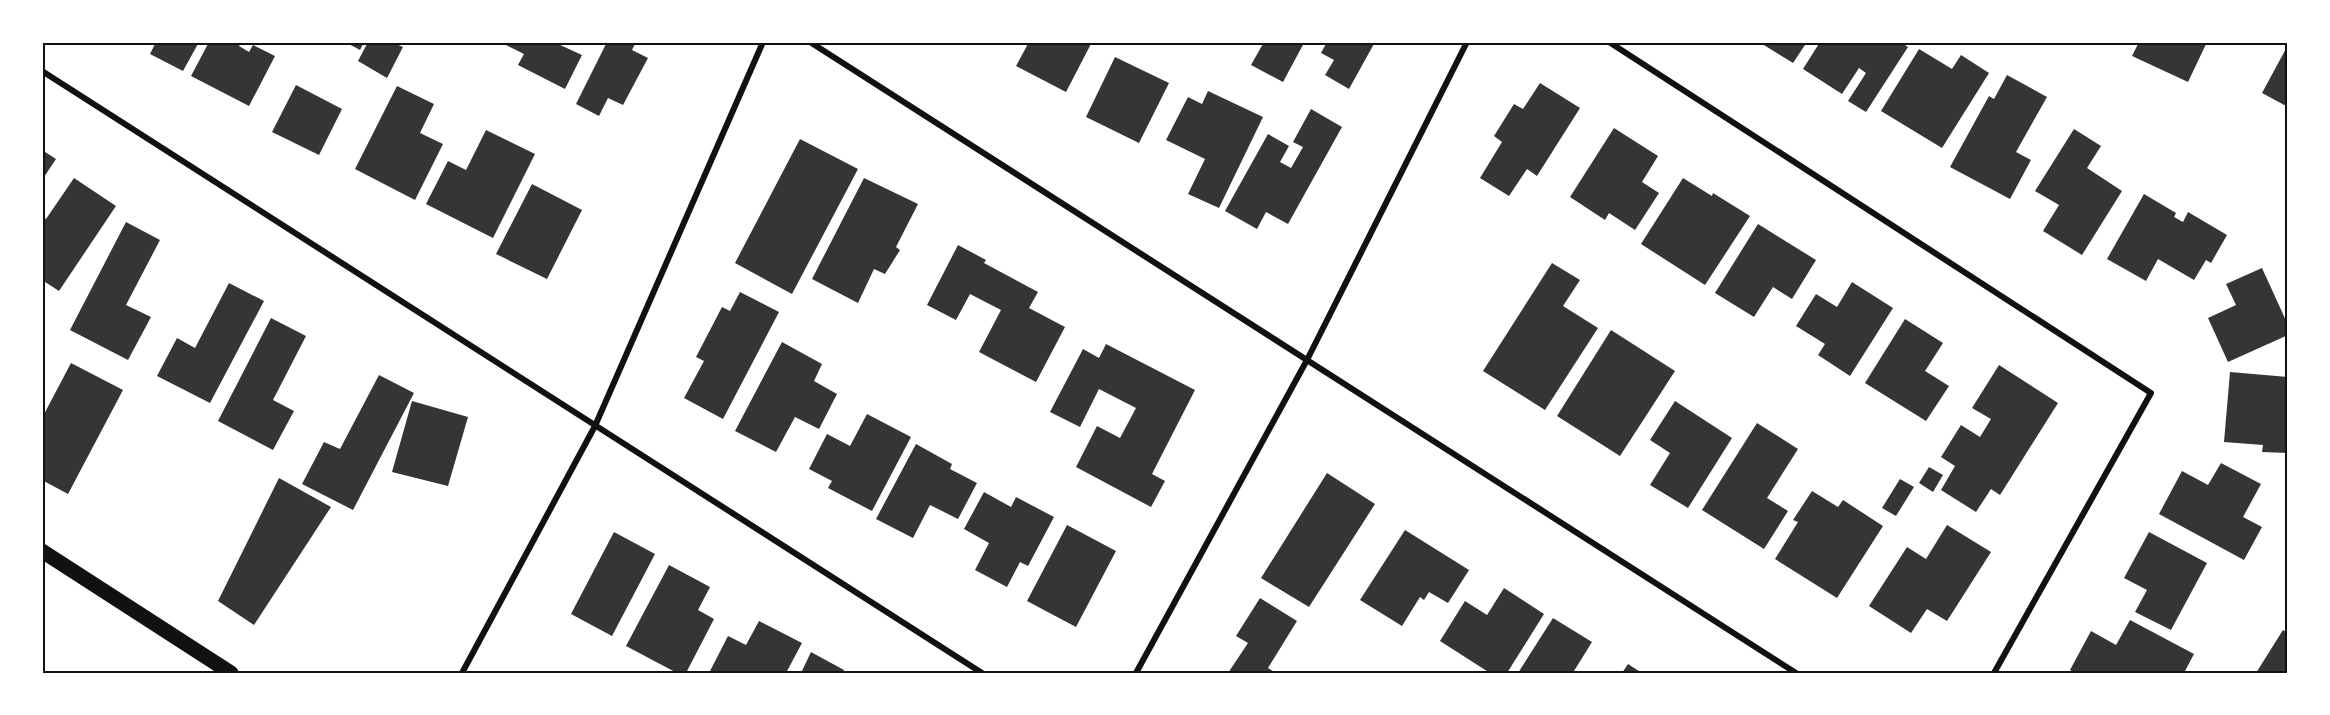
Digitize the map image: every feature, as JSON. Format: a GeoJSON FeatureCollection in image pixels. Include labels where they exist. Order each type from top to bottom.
{"type":"FeatureCollection","features":[{"type":"Feature","properties":{"kind":"main road"},"geometry":{"type":"LineString","coordinates":[[42,551],[231,673]]}},
{"type":"Feature","properties":{"kind":"street"},"geometry":{"type":"LineString","coordinates":[[462,673],[595,426],[763,42]]}},
{"type":"Feature","properties":{"kind":"street"},"geometry":{"type":"LineString","coordinates":[[810,42],[1796,673]]}},
{"type":"Feature","properties":{"kind":"street"},"geometry":{"type":"LineString","coordinates":[[1136,673],[1307,360],[1467,42]]}},
{"type":"Feature","properties":{"kind":"street"},"geometry":{"type":"LineString","coordinates":[[1609,42],[2151,393],[1994,673]]}},
{"type":"Feature","properties":{"kind":"street"},"geometry":{"type":"LineString","coordinates":[[42,71],[982,673]]}},
{"type":"Feature","properties":{"kind":"building"},"geometry":{"type":"Polygon","coordinates":[[[156,42],[199,42],[183,71],[150,54],[156,42]]]}},
{"type":"Feature","properties":{"kind":"building"},"geometry":{"type":"Polygon","coordinates":[[[209,42],[242,42],[239,46],[249,52],[253,45],[275,56],[249,106],[191,76],[209,42]]]}},
{"type":"Feature","properties":{"kind":"building"},"geometry":{"type":"Polygon","coordinates":[[[345,42],[364,42],[360,50],[345,42]]]}},
{"type":"Feature","properties":{"kind":"building"},"geometry":{"type":"Polygon","coordinates":[[[368,42],[392,42],[403,47],[387,78],[358,61],[368,42]]]}},
{"type":"Feature","properties":{"kind":"building"},"geometry":{"type":"Polygon","coordinates":[[[500,42],[559,42],[558,44],[582,55],[565,89],[518,65],[524,54],[500,42]]]}},
{"type":"Feature","properties":{"kind":"building"},"geometry":{"type":"Polygon","coordinates":[[[607,42],[636,42],[632,50],[648,58],[623,105],[608,98],[599,116],[576,104],[607,42]]]}},
{"type":"Feature","properties":{"kind":"building"},"geometry":{"type":"Polygon","coordinates":[[[1029,42],[1092,42],[1066,92],[1016,66],[1029,42]]]}},
{"type":"Feature","properties":{"kind":"building"},"geometry":{"type":"Polygon","coordinates":[[[1264,42],[1304,43],[1283,82],[1251,65],[1264,42]]]}},
{"type":"Feature","properties":{"kind":"building"},"geometry":{"type":"Polygon","coordinates":[[[1327,42],[1375,42],[1349,89],[1325,75],[1334,60],[1321,53],[1327,42]]]}},
{"type":"Feature","properties":{"kind":"building"},"geometry":{"type":"Polygon","coordinates":[[[1759,42],[1807,42],[1793,63],[1759,42]]]}},
{"type":"Feature","properties":{"kind":"building"},"geometry":{"type":"Polygon","coordinates":[[[1820,42],[1900,42],[1908,47],[1866,112],[1848,101],[1866,73],[1859,68],[1842,94],[1803,69],[1820,42]]]}},
{"type":"Feature","properties":{"kind":"building"},"geometry":{"type":"Polygon","coordinates":[[[2139,42],[2207,42],[2188,82],[2132,56],[2139,42]]]}},
{"type":"Feature","properties":{"kind":"building"},"geometry":{"type":"Polygon","coordinates":[[[2288,45],[2288,107],[2262,93],[2288,45]]]}},
{"type":"Feature","properties":{"kind":"building"},"geometry":{"type":"Polygon","coordinates":[[[1919,49],[1952,69],[1961,55],[1989,73],[1942,148],[1881,111],[1919,49]]]}},
{"type":"Feature","properties":{"kind":"building"},"geometry":{"type":"Polygon","coordinates":[[[1115,57],[1169,83],[1139,143],[1086,117],[1115,57]]]}},
{"type":"Feature","properties":{"kind":"building"},"geometry":{"type":"Polygon","coordinates":[[[2007,75],[2047,97],[2016,152],[2031,160],[2010,199],[1950,167],[1989,96],[1994,99],[2007,75]]]}},
{"type":"Feature","properties":{"kind":"building"},"geometry":{"type":"Polygon","coordinates":[[[1540,83],[1580,108],[1537,176],[1527,169],[1509,196],[1480,178],[1502,142],[1494,136],[1514,104],[1523,109],[1540,83]]]}},
{"type":"Feature","properties":{"kind":"building"},"geometry":{"type":"Polygon","coordinates":[[[296,85],[342,109],[319,155],[272,132],[296,85]]]}},
{"type":"Feature","properties":{"kind":"building"},"geometry":{"type":"Polygon","coordinates":[[[397,86],[434,104],[420,133],[443,144],[415,200],[355,169],[397,86]]]}},
{"type":"Feature","properties":{"kind":"building"},"geometry":{"type":"Polygon","coordinates":[[[1208,91],[1263,117],[1219,208],[1188,194],[1205,159],[1166,140],[1188,97],[1202,104],[1208,91]]]}},
{"type":"Feature","properties":{"kind":"building"},"geometry":{"type":"Polygon","coordinates":[[[1311,109],[1342,127],[1288,224],[1266,212],[1257,229],[1225,211],[1268,134],[1289,146],[1280,162],[1291,168],[1303,147],[1293,142],[1311,109]]]}},
{"type":"Feature","properties":{"kind":"building"},"geometry":{"type":"Polygon","coordinates":[[[1614,128],[1658,156],[1642,182],[1659,193],[1635,230],[1609,213],[1605,220],[1570,197],[1614,128]]]}},
{"type":"Feature","properties":{"kind":"building"},"geometry":{"type":"Polygon","coordinates":[[[2074,129],[2101,146],[2087,168],[2122,191],[2082,255],[2043,231],[2059,205],[2035,191],[2074,129]]]}},
{"type":"Feature","properties":{"kind":"building"},"geometry":{"type":"Polygon","coordinates":[[[486,130],[535,154],[493,238],[426,204],[448,161],[466,170],[486,130]]]}},
{"type":"Feature","properties":{"kind":"building"},"geometry":{"type":"Polygon","coordinates":[[[800,139],[858,169],[792,294],[735,263],[800,139]]]}},
{"type":"Feature","properties":{"kind":"building"},"geometry":{"type":"Polygon","coordinates":[[[42,150],[56,159],[42,180],[42,150]]]}},
{"type":"Feature","properties":{"kind":"building"},"geometry":{"type":"Polygon","coordinates":[[[74,178],[116,206],[59,291],[42,280],[42,216],[46,219],[74,178]]]}},
{"type":"Feature","properties":{"kind":"building"},"geometry":{"type":"Polygon","coordinates":[[[864,178],[918,204],[896,247],[900,250],[885,274],[874,269],[858,303],[812,279],[864,178]]]}},
{"type":"Feature","properties":{"kind":"building"},"geometry":{"type":"Polygon","coordinates":[[[1683,178],[1750,216],[1705,285],[1641,244],[1683,178]]]}},
{"type":"Feature","properties":{"kind":"building"},"geometry":{"type":"Polygon","coordinates":[[[532,184],[582,210],[547,279],[496,254],[532,184]]]}},
{"type":"Feature","properties":{"kind":"building"},"geometry":{"type":"Polygon","coordinates":[[[2144,194],[2176,213],[2174,217],[2183,222],[2188,212],[2227,235],[2211,263],[2206,260],[2194,280],[2158,259],[2146,281],[2107,259],[2144,194]]]}},
{"type":"Feature","properties":{"kind":"building"},"geometry":{"type":"Polygon","coordinates":[[[126,222],[160,240],[126,305],[151,317],[128,360],[70,330],[126,222]]]}},
{"type":"Feature","properties":{"kind":"building"},"geometry":{"type":"Polygon","coordinates":[[[1758,224],[1816,260],[1792,299],[1773,287],[1754,317],[1715,293],[1758,224]]]}},
{"type":"Feature","properties":{"kind":"building"},"geometry":{"type":"Polygon","coordinates":[[[958,245],[986,260],[984,263],[1038,292],[1029,308],[1065,327],[1036,382],[979,352],[1001,310],[970,294],[956,320],[927,305],[958,245]]]}},
{"type":"Feature","properties":{"kind":"building"},"geometry":{"type":"Polygon","coordinates":[[[1552,263],[1580,280],[1563,306],[1598,328],[1545,410],[1483,371],[1552,263]]]}},
{"type":"Feature","properties":{"kind":"building"},"geometry":{"type":"Polygon","coordinates":[[[2262,268],[2288,325],[2288,335],[2228,362],[2208,318],[2236,305],[2226,284],[2262,268]]]}},
{"type":"Feature","properties":{"kind":"building"},"geometry":{"type":"Polygon","coordinates":[[[1852,282],[1893,308],[1850,376],[1818,355],[1825,344],[1796,326],[1816,294],[1837,307],[1852,282]]]}},
{"type":"Feature","properties":{"kind":"building"},"geometry":{"type":"Polygon","coordinates":[[[229,283],[264,301],[210,403],[157,376],[177,338],[195,348],[229,283]]]}},
{"type":"Feature","properties":{"kind":"building"},"geometry":{"type":"Polygon","coordinates":[[[740,292],[779,312],[723,419],[684,398],[704,361],[696,357],[722,307],[730,311],[740,292]]]}},
{"type":"Feature","properties":{"kind":"building"},"geometry":{"type":"Polygon","coordinates":[[[271,318],[306,336],[273,400],[294,411],[273,450],[218,421],[271,318]]]}},
{"type":"Feature","properties":{"kind":"building"},"geometry":{"type":"Polygon","coordinates":[[[1905,319],[1943,343],[1925,371],[1949,386],[1926,421],[1865,383],[1905,319]]]}},
{"type":"Feature","properties":{"kind":"building"},"geometry":{"type":"Polygon","coordinates":[[[1611,330],[1675,371],[1620,456],[1557,416],[1611,330]]]}},
{"type":"Feature","properties":{"kind":"building"},"geometry":{"type":"Polygon","coordinates":[[[782,342],[822,364],[814,381],[837,394],[819,429],[795,417],[776,452],[735,431],[782,342]]]}},
{"type":"Feature","properties":{"kind":"building"},"geometry":{"type":"Polygon","coordinates":[[[1106,344],[1195,390],[1152,474],[1165,481],[1151,507],[1076,467],[1097,426],[1120,438],[1136,408],[1099,389],[1080,427],[1050,412],[1083,349],[1099,358],[1106,344]]]}},
{"type":"Feature","properties":{"kind":"building"},"geometry":{"type":"Polygon","coordinates":[[[71,363],[123,390],[68,494],[42,480],[42,418],[71,363]]]}},
{"type":"Feature","properties":{"kind":"building"},"geometry":{"type":"Polygon","coordinates":[[[1999,365],[2058,403],[2000,495],[1991,489],[1976,512],[1941,490],[1955,466],[1941,457],[1961,425],[1980,437],[1991,419],[1972,408],[1999,365]]]}},
{"type":"Feature","properties":{"kind":"building"},"geometry":{"type":"Polygon","coordinates":[[[2230,372],[2288,377],[2288,453],[2262,452],[2263,445],[2224,442],[2230,372]]]}},
{"type":"Feature","properties":{"kind":"building"},"geometry":{"type":"Polygon","coordinates":[[[379,375],[414,393],[353,510],[302,484],[324,442],[340,449],[379,375]]]}},
{"type":"Feature","properties":{"kind":"building"},"geometry":{"type":"Polygon","coordinates":[[[412,401],[468,417],[448,486],[392,472],[412,401]]]}},
{"type":"Feature","properties":{"kind":"building"},"geometry":{"type":"Polygon","coordinates":[[[1675,401],[1732,438],[1688,508],[1650,485],[1670,453],[1650,440],[1675,401]]]}},
{"type":"Feature","properties":{"kind":"building"},"geometry":{"type":"Polygon","coordinates":[[[867,414],[911,437],[872,511],[828,488],[832,481],[809,469],[827,434],[850,446],[867,414]]]}},
{"type":"Feature","properties":{"kind":"building"},"geometry":{"type":"Polygon","coordinates":[[[1757,423],[1798,449],[1767,498],[1788,511],[1764,549],[1702,510],[1757,423]]]}},
{"type":"Feature","properties":{"kind":"building"},"geometry":{"type":"Polygon","coordinates":[[[916,444],[952,464],[950,469],[977,483],[958,519],[930,505],[913,538],[876,519],[916,444]]]}},
{"type":"Feature","properties":{"kind":"building"},"geometry":{"type":"Polygon","coordinates":[[[2221,463],[2261,484],[2243,517],[2262,527],[2244,560],[2159,514],[2182,471],[2208,485],[2221,463]]]}},
{"type":"Feature","properties":{"kind":"building"},"geometry":{"type":"Polygon","coordinates":[[[1929,467],[1943,475],[1933,492],[1919,483],[1929,467]]]}},
{"type":"Feature","properties":{"kind":"building"},"geometry":{"type":"Polygon","coordinates":[[[1327,473],[1375,504],[1309,607],[1261,578],[1327,473]]]}},
{"type":"Feature","properties":{"kind":"building"},"geometry":{"type":"Polygon","coordinates":[[[279,478],[331,507],[254,625],[218,601],[279,478]]]}},
{"type":"Feature","properties":{"kind":"building"},"geometry":{"type":"Polygon","coordinates":[[[1900,479],[1914,487],[1896,516],[1882,508],[1900,479]]]}},
{"type":"Feature","properties":{"kind":"building"},"geometry":{"type":"Polygon","coordinates":[[[1812,491],[1838,507],[1843,500],[1883,526],[1837,598],[1775,559],[1798,522],[1793,520],[1812,491]]]}},
{"type":"Feature","properties":{"kind":"building"},"geometry":{"type":"Polygon","coordinates":[[[984,492],[1011,507],[1016,497],[1054,517],[1028,566],[1020,562],[1007,587],[975,570],[989,543],[964,529],[984,492]]]}},
{"type":"Feature","properties":{"kind":"building"},"geometry":{"type":"Polygon","coordinates":[[[1067,525],[1116,551],[1076,627],[1027,601],[1067,525]]]}},
{"type":"Feature","properties":{"kind":"building"},"geometry":{"type":"Polygon","coordinates":[[[1947,525],[1991,552],[1947,621],[1927,609],[1911,633],[1869,606],[1907,547],[1926,559],[1947,525]]]}},
{"type":"Feature","properties":{"kind":"building"},"geometry":{"type":"Polygon","coordinates":[[[1405,530],[1469,570],[1448,603],[1429,592],[1424,600],[1420,597],[1402,626],[1360,600],[1405,530]]]}},
{"type":"Feature","properties":{"kind":"building"},"geometry":{"type":"Polygon","coordinates":[[[614,532],[655,554],[612,636],[571,614],[614,532]]]}},
{"type":"Feature","properties":{"kind":"building"},"geometry":{"type":"Polygon","coordinates":[[[2149,532],[2207,563],[2171,630],[2135,612],[2147,590],[2124,578],[2149,532]]]}},
{"type":"Feature","properties":{"kind":"building"},"geometry":{"type":"Polygon","coordinates":[[[669,565],[710,587],[698,610],[714,619],[686,673],[677,673],[626,646],[669,565]]]}},
{"type":"Feature","properties":{"kind":"building"},"geometry":{"type":"Polygon","coordinates":[[[1504,588],[1544,614],[1507,673],[1490,673],[1440,641],[1465,601],[1487,615],[1504,588]]]}},
{"type":"Feature","properties":{"kind":"building"},"geometry":{"type":"Polygon","coordinates":[[[1260,598],[1297,621],[1268,668],[1276,673],[1228,673],[1248,643],[1236,636],[1260,598]]]}},
{"type":"Feature","properties":{"kind":"building"},"geometry":{"type":"Polygon","coordinates":[[[1553,618],[1592,642],[1574,671],[1577,673],[1518,673],[1553,618]]]}},
{"type":"Feature","properties":{"kind":"building"},"geometry":{"type":"Polygon","coordinates":[[[2130,620],[2194,654],[2184,673],[2075,673],[2070,670],[2091,631],[2116,645],[2130,620]]]}},
{"type":"Feature","properties":{"kind":"building"},"geometry":{"type":"Polygon","coordinates":[[[759,621],[802,643],[786,673],[709,673],[728,636],[746,645],[759,621]]]}},
{"type":"Feature","properties":{"kind":"building"},"geometry":{"type":"Polygon","coordinates":[[[2283,630],[2288,633],[2288,673],[2256,673],[2283,630]]]}},
{"type":"Feature","properties":{"kind":"building"},"geometry":{"type":"Polygon","coordinates":[[[811,652],[844,670],[843,673],[801,673],[811,652]]]}},
{"type":"Feature","properties":{"kind":"building"},"geometry":{"type":"Polygon","coordinates":[[[1628,664],[1642,673],[1622,673],[1628,664]]]}}]}
